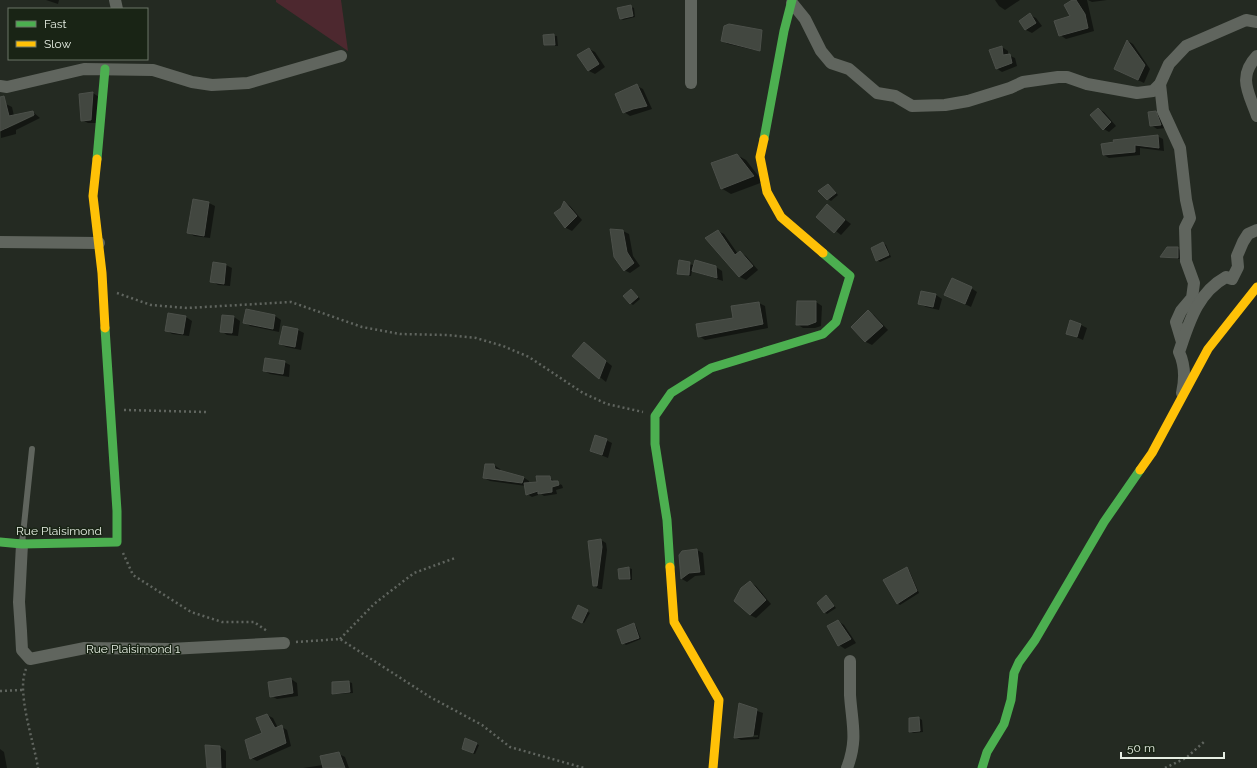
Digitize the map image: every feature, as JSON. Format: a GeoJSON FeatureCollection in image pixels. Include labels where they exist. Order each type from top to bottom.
{"type":"FeatureCollection","features":[{"type":"Feature","properties":{"kind":"street"},"geometry":{"type":"LineString","coordinates":[[691,0],[691,83]]}},
{"type":"Feature","properties":{"kind":"street"},"geometry":{"type":"LineString","coordinates":[[792,2],[805,19],[821,51],[831,63],[849,69],[877,93],[895,96],[912,106],[945,105],[968,101],[1010,88],[1023,82],[1045,78],[1067,77],[1087,84],[1137,93],[1154,91],[1160,84],[1169,64],[1186,46],[1246,20],[1257,22]]}},
{"type":"Feature","properties":{"kind":"street"},"geometry":{"type":"LineString","coordinates":[[713,768],[719,700],[674,622],[666,520],[655,444],[655,416],[671,393],[711,368],[811,339],[823,334],[836,322],[850,276],[781,217],[767,192],[760,157],[770,112],[784,30],[792,2]]}},
{"type":"Feature","properties":{"kind":"street"},"geometry":{"type":"LineString","coordinates":[[0,86],[7,87],[84,69],[105,69],[129,64],[192,82],[212,85],[248,83],[341,56]]}},
{"type":"Feature","properties":{"kind":"street"},"geometry":{"type":"LineString","coordinates":[[1257,56],[1252,62],[1245,76],[1246,87],[1257,116]]}},
{"type":"Feature","properties":{"kind":"street"},"geometry":{"type":"LineString","coordinates":[[105,69],[93,196],[103,287],[109,410],[118,510],[118,542]]}},
{"type":"Feature","properties":{"kind":"street"},"geometry":{"type":"LineString","coordinates":[[1160,84],[1163,111],[1180,148],[1186,200],[1190,218],[1185,228],[1186,261],[1194,283],[1192,298],[1180,311],[1176,322],[1182,342]]}},
{"type":"Feature","properties":{"kind":"street"},"geometry":{"type":"LineString","coordinates":[[1180,400],[1184,383],[1182,360],[1179,352],[1186,328],[1201,298],[1216,282],[1226,277],[1232,279],[1238,267],[1236,256],[1243,242],[1248,234],[1257,230]]}},
{"type":"Feature","properties":{"kind":"street"},"geometry":{"type":"LineString","coordinates":[[0,242],[99,243]]}},
{"type":"Feature","properties":{"kind":"street"},"geometry":{"type":"LineString","coordinates":[[982,768],[987,752],[1004,724],[1011,700],[1014,673],[1019,662],[1035,640],[1104,522],[1152,453],[1208,348],[1257,287]]}},
{"type":"Feature","properties":{"kind":"street","name":"Rue Plaisimond"},"geometry":{"type":"LineString","coordinates":[[0,542],[22,544],[118,542]]}},
{"type":"Feature","properties":{"kind":"street"},"geometry":{"type":"LineString","coordinates":[[22,544],[19,602],[20,631],[22,650],[30,659]]}},
{"type":"Feature","properties":{"kind":"street","name":"Rue Plaisimond 1"},"geometry":{"type":"LineString","coordinates":[[30,659],[85,648],[170,650],[284,643]]}},
{"type":"Feature","properties":{"kind":"street"},"geometry":{"type":"LineString","coordinates":[[848,768],[853,751],[854,733],[850,696],[850,661]]}},
{"type":"Feature","properties":{"kind":"lane"},"geometry":{"type":"LineString","coordinates":[[22,544],[32,450]]}},
{"type":"Feature","properties":{"kind":"path"},"geometry":{"type":"LineString","coordinates":[[103,287],[152,305],[187,308],[291,302],[362,327],[400,334],[447,335],[476,338],[503,346],[529,357],[583,393],[607,404],[655,416]]}},
{"type":"Feature","properties":{"kind":"path"},"geometry":{"type":"LineString","coordinates":[[109,410],[206,412]]}},
{"type":"Feature","properties":{"kind":"path"},"geometry":{"type":"LineString","coordinates":[[118,542],[133,575],[191,612],[222,622],[254,622],[284,643],[340,639],[430,697],[482,724],[510,747],[584,768]]}},
{"type":"Feature","properties":{"kind":"path"},"geometry":{"type":"LineString","coordinates":[[340,639],[374,604],[414,573],[455,558]]}},
{"type":"Feature","properties":{"kind":"path"},"geometry":{"type":"LineString","coordinates":[[30,659],[23,676],[22,690],[38,768]]}},
{"type":"Feature","properties":{"kind":"path"},"geometry":{"type":"LineString","coordinates":[[0,691],[22,690]]}},
{"type":"Feature","properties":{"kind":"path"},"geometry":{"type":"LineString","coordinates":[[1164,768],[1186,758],[1205,741]]}},
{"type":"Feature","properties":{"kind":"shaded area"},"geometry":{"type":"Polygon","coordinates":[[[276,0],[341,0],[348,51],[276,2],[276,0]]]}},
{"type":"Feature","properties":{"kind":"building"},"geometry":{"type":"Polygon","coordinates":[[[1072,0],[1076,0],[1085,14],[1088,28],[1059,36],[1054,21],[1070,16],[1064,5],[1072,0]]]}},
{"type":"Feature","properties":{"kind":"building"},"geometry":{"type":"Polygon","coordinates":[[[631,5],[633,16],[620,19],[617,8],[631,5]]]}},
{"type":"Feature","properties":{"kind":"building"},"geometry":{"type":"Polygon","coordinates":[[[1030,13],[1036,23],[1025,30],[1019,21],[1030,13]]]}},
{"type":"Feature","properties":{"kind":"building"},"geometry":{"type":"Polygon","coordinates":[[[729,24],[762,30],[760,51],[721,41],[724,26],[729,24]]]}},
{"type":"Feature","properties":{"kind":"building"},"geometry":{"type":"Polygon","coordinates":[[[554,34],[555,45],[544,45],[543,35],[554,34]]]}},
{"type":"Feature","properties":{"kind":"building"},"geometry":{"type":"Polygon","coordinates":[[[1127,40],[1145,65],[1138,80],[1114,69],[1127,40]]]}},
{"type":"Feature","properties":{"kind":"building"},"geometry":{"type":"Polygon","coordinates":[[[1002,46],[1003,55],[1010,54],[1012,63],[996,69],[989,50],[1002,46]]]}},
{"type":"Feature","properties":{"kind":"building"},"geometry":{"type":"Polygon","coordinates":[[[589,48],[599,64],[588,71],[577,55],[589,48]]]}},
{"type":"Feature","properties":{"kind":"building"},"geometry":{"type":"Polygon","coordinates":[[[637,84],[647,106],[623,113],[615,94],[637,84]]]}},
{"type":"Feature","properties":{"kind":"building"},"geometry":{"type":"Polygon","coordinates":[[[93,92],[91,120],[81,121],[79,94],[93,92]]]}},
{"type":"Feature","properties":{"kind":"building"},"geometry":{"type":"Polygon","coordinates":[[[4,96],[9,116],[33,111],[34,115],[0,131],[0,97],[4,96]]]}},
{"type":"Feature","properties":{"kind":"building"},"geometry":{"type":"Polygon","coordinates":[[[1098,108],[1111,122],[1103,130],[1090,115],[1098,108]]]}},
{"type":"Feature","properties":{"kind":"building"},"geometry":{"type":"Polygon","coordinates":[[[1156,111],[1161,125],[1150,126],[1148,112],[1156,111]]]}},
{"type":"Feature","properties":{"kind":"building"},"geometry":{"type":"Polygon","coordinates":[[[1158,135],[1159,148],[1135,145],[1135,152],[1103,155],[1101,144],[1114,142],[1113,140],[1158,135]]]}},
{"type":"Feature","properties":{"kind":"building"},"geometry":{"type":"Polygon","coordinates":[[[737,154],[754,176],[721,189],[711,163],[737,154]]]}},
{"type":"Feature","properties":{"kind":"building"},"geometry":{"type":"Polygon","coordinates":[[[828,184],[836,193],[827,200],[818,191],[828,184]]]}},
{"type":"Feature","properties":{"kind":"building"},"geometry":{"type":"Polygon","coordinates":[[[193,199],[209,202],[204,236],[187,233],[193,199]]]}},
{"type":"Feature","properties":{"kind":"building"},"geometry":{"type":"Polygon","coordinates":[[[564,201],[577,216],[565,228],[554,213],[561,208],[564,201]]]}},
{"type":"Feature","properties":{"kind":"building"},"geometry":{"type":"Polygon","coordinates":[[[827,204],[845,220],[834,233],[816,217],[827,204]]]}},
{"type":"Feature","properties":{"kind":"building"},"geometry":{"type":"Polygon","coordinates":[[[610,229],[623,230],[627,252],[634,263],[624,271],[614,257],[610,229]]]}},
{"type":"Feature","properties":{"kind":"building"},"geometry":{"type":"Polygon","coordinates":[[[718,230],[735,255],[740,251],[753,266],[739,277],[705,238],[718,230]]]}},
{"type":"Feature","properties":{"kind":"building"},"geometry":{"type":"Polygon","coordinates":[[[883,242],[889,255],[876,261],[871,248],[883,242]]]}},
{"type":"Feature","properties":{"kind":"building"},"geometry":{"type":"Polygon","coordinates":[[[1167,247],[1178,247],[1178,258],[1160,257],[1167,247]]]}},
{"type":"Feature","properties":{"kind":"building"},"geometry":{"type":"Polygon","coordinates":[[[679,260],[690,262],[689,275],[677,274],[679,260]]]}},
{"type":"Feature","properties":{"kind":"building"},"geometry":{"type":"Polygon","coordinates":[[[695,260],[716,266],[717,278],[692,271],[695,260]]]}},
{"type":"Feature","properties":{"kind":"building"},"geometry":{"type":"Polygon","coordinates":[[[213,262],[226,264],[224,284],[210,282],[213,262]]]}},
{"type":"Feature","properties":{"kind":"building"},"geometry":{"type":"Polygon","coordinates":[[[952,278],[972,287],[965,304],[944,295],[952,278]]]}},
{"type":"Feature","properties":{"kind":"building"},"geometry":{"type":"Polygon","coordinates":[[[631,289],[638,297],[630,304],[623,296],[631,289]]]}},
{"type":"Feature","properties":{"kind":"building"},"geometry":{"type":"Polygon","coordinates":[[[921,291],[936,294],[933,307],[918,304],[921,291]]]}},
{"type":"Feature","properties":{"kind":"building"},"geometry":{"type":"Polygon","coordinates":[[[797,301],[816,301],[816,322],[808,325],[796,325],[797,301]]]}},
{"type":"Feature","properties":{"kind":"building"},"geometry":{"type":"Polygon","coordinates":[[[759,302],[763,324],[698,337],[696,324],[733,318],[731,306],[759,302]]]}},
{"type":"Feature","properties":{"kind":"building"},"geometry":{"type":"Polygon","coordinates":[[[246,309],[275,315],[273,329],[243,323],[246,309]]]}},
{"type":"Feature","properties":{"kind":"building"},"geometry":{"type":"Polygon","coordinates":[[[868,310],[883,326],[865,342],[851,327],[868,310]]]}},
{"type":"Feature","properties":{"kind":"building"},"geometry":{"type":"Polygon","coordinates":[[[168,313],[186,316],[183,334],[165,331],[168,313]]]}},
{"type":"Feature","properties":{"kind":"building"},"geometry":{"type":"Polygon","coordinates":[[[222,315],[234,316],[232,333],[220,332],[222,315]]]}},
{"type":"Feature","properties":{"kind":"building"},"geometry":{"type":"Polygon","coordinates":[[[1070,320],[1081,324],[1077,337],[1066,334],[1070,320]]]}},
{"type":"Feature","properties":{"kind":"building"},"geometry":{"type":"Polygon","coordinates":[[[283,326],[298,329],[295,347],[279,344],[283,326]]]}},
{"type":"Feature","properties":{"kind":"building"},"geometry":{"type":"Polygon","coordinates":[[[584,342],[606,361],[599,379],[572,356],[584,342]]]}},
{"type":"Feature","properties":{"kind":"building"},"geometry":{"type":"Polygon","coordinates":[[[265,358],[285,361],[283,374],[263,371],[265,358]]]}},
{"type":"Feature","properties":{"kind":"building"},"geometry":{"type":"Polygon","coordinates":[[[595,435],[607,439],[602,455],[590,451],[595,435]]]}},
{"type":"Feature","properties":{"kind":"building"},"geometry":{"type":"Polygon","coordinates":[[[485,464],[494,464],[495,469],[524,477],[522,483],[483,478],[485,464]]]}},
{"type":"Feature","properties":{"kind":"building"},"geometry":{"type":"Polygon","coordinates":[[[536,476],[550,476],[551,481],[558,481],[559,485],[552,487],[552,492],[538,494],[538,491],[526,495],[524,483],[537,482],[536,476]]]}},
{"type":"Feature","properties":{"kind":"building"},"geometry":{"type":"Polygon","coordinates":[[[601,539],[602,547],[597,586],[593,586],[588,541],[601,539]]]}},
{"type":"Feature","properties":{"kind":"building"},"geometry":{"type":"Polygon","coordinates":[[[697,549],[700,572],[689,573],[681,579],[679,555],[682,551],[697,549]]]}},
{"type":"Feature","properties":{"kind":"building"},"geometry":{"type":"Polygon","coordinates":[[[629,567],[630,579],[619,579],[618,569],[629,567]]]}},
{"type":"Feature","properties":{"kind":"building"},"geometry":{"type":"Polygon","coordinates":[[[907,567],[917,591],[897,604],[883,580],[907,567]]]}},
{"type":"Feature","properties":{"kind":"building"},"geometry":{"type":"Polygon","coordinates":[[[750,581],[766,600],[750,615],[734,601],[741,588],[750,581]]]}},
{"type":"Feature","properties":{"kind":"building"},"geometry":{"type":"Polygon","coordinates":[[[826,595],[834,606],[824,613],[817,603],[826,595]]]}},
{"type":"Feature","properties":{"kind":"building"},"geometry":{"type":"Polygon","coordinates":[[[578,605],[588,610],[582,623],[572,618],[578,605]]]}},
{"type":"Feature","properties":{"kind":"building"},"geometry":{"type":"Polygon","coordinates":[[[838,620],[851,639],[838,646],[827,626],[838,620]]]}},
{"type":"Feature","properties":{"kind":"building"},"geometry":{"type":"Polygon","coordinates":[[[634,623],[639,638],[622,644],[617,630],[634,623]]]}},
{"type":"Feature","properties":{"kind":"building"},"geometry":{"type":"Polygon","coordinates":[[[291,678],[293,693],[270,697],[268,682],[291,678]]]}},
{"type":"Feature","properties":{"kind":"building"},"geometry":{"type":"Polygon","coordinates":[[[349,681],[350,692],[332,694],[332,682],[349,681]]]}},
{"type":"Feature","properties":{"kind":"building"},"geometry":{"type":"Polygon","coordinates":[[[739,703],[757,709],[753,736],[734,738],[739,703]]]}},
{"type":"Feature","properties":{"kind":"building"},"geometry":{"type":"Polygon","coordinates":[[[267,714],[275,728],[282,725],[286,743],[250,759],[245,740],[262,733],[256,718],[267,714]]]}},
{"type":"Feature","properties":{"kind":"building"},"geometry":{"type":"Polygon","coordinates":[[[919,717],[920,731],[909,732],[909,718],[919,717]]]}},
{"type":"Feature","properties":{"kind":"building"},"geometry":{"type":"Polygon","coordinates":[[[465,738],[477,743],[473,753],[462,749],[465,738]]]}},
{"type":"Feature","properties":{"kind":"building"},"geometry":{"type":"Polygon","coordinates":[[[205,745],[220,746],[221,768],[207,768],[205,745]]]}},
{"type":"Feature","properties":{"kind":"building"},"geometry":{"type":"Polygon","coordinates":[[[339,752],[345,768],[323,768],[320,756],[339,752]]]}},
{"type":"Feature","properties":{"kind":"traffic: fast"},"geometry":{"type":"LineString","coordinates":[[764,139],[784,31],[792,0]]}},
{"type":"Feature","properties":{"kind":"traffic: fast"},"geometry":{"type":"LineString","coordinates":[[97,159],[105,69]]}},
{"type":"Feature","properties":{"kind":"traffic: fast"},"geometry":{"type":"LineString","coordinates":[[670,567],[667,520],[655,444],[655,416],[671,393],[711,368],[823,334],[836,322],[850,276],[823,253]]}},
{"type":"Feature","properties":{"kind":"traffic: fast"},"geometry":{"type":"LineString","coordinates":[[0,542],[22,544],[117,542],[117,511],[105,328]]}},
{"type":"Feature","properties":{"kind":"traffic: fast"},"geometry":{"type":"LineString","coordinates":[[982,768],[987,752],[1004,724],[1011,700],[1014,673],[1019,662],[1035,640],[1104,522],[1140,470]]}},
{"type":"Feature","properties":{"kind":"traffic: slow"},"geometry":{"type":"LineString","coordinates":[[764,139],[760,157],[767,192],[781,217],[823,253]]}},
{"type":"Feature","properties":{"kind":"traffic: slow"},"geometry":{"type":"LineString","coordinates":[[97,159],[93,196],[102,273],[105,328]]}},
{"type":"Feature","properties":{"kind":"traffic: slow"},"geometry":{"type":"LineString","coordinates":[[1140,470],[1152,453],[1208,349],[1257,287]]}},
{"type":"Feature","properties":{"kind":"traffic: slow"},"geometry":{"type":"LineString","coordinates":[[670,567],[674,622],[719,700],[713,768]]}}]}
